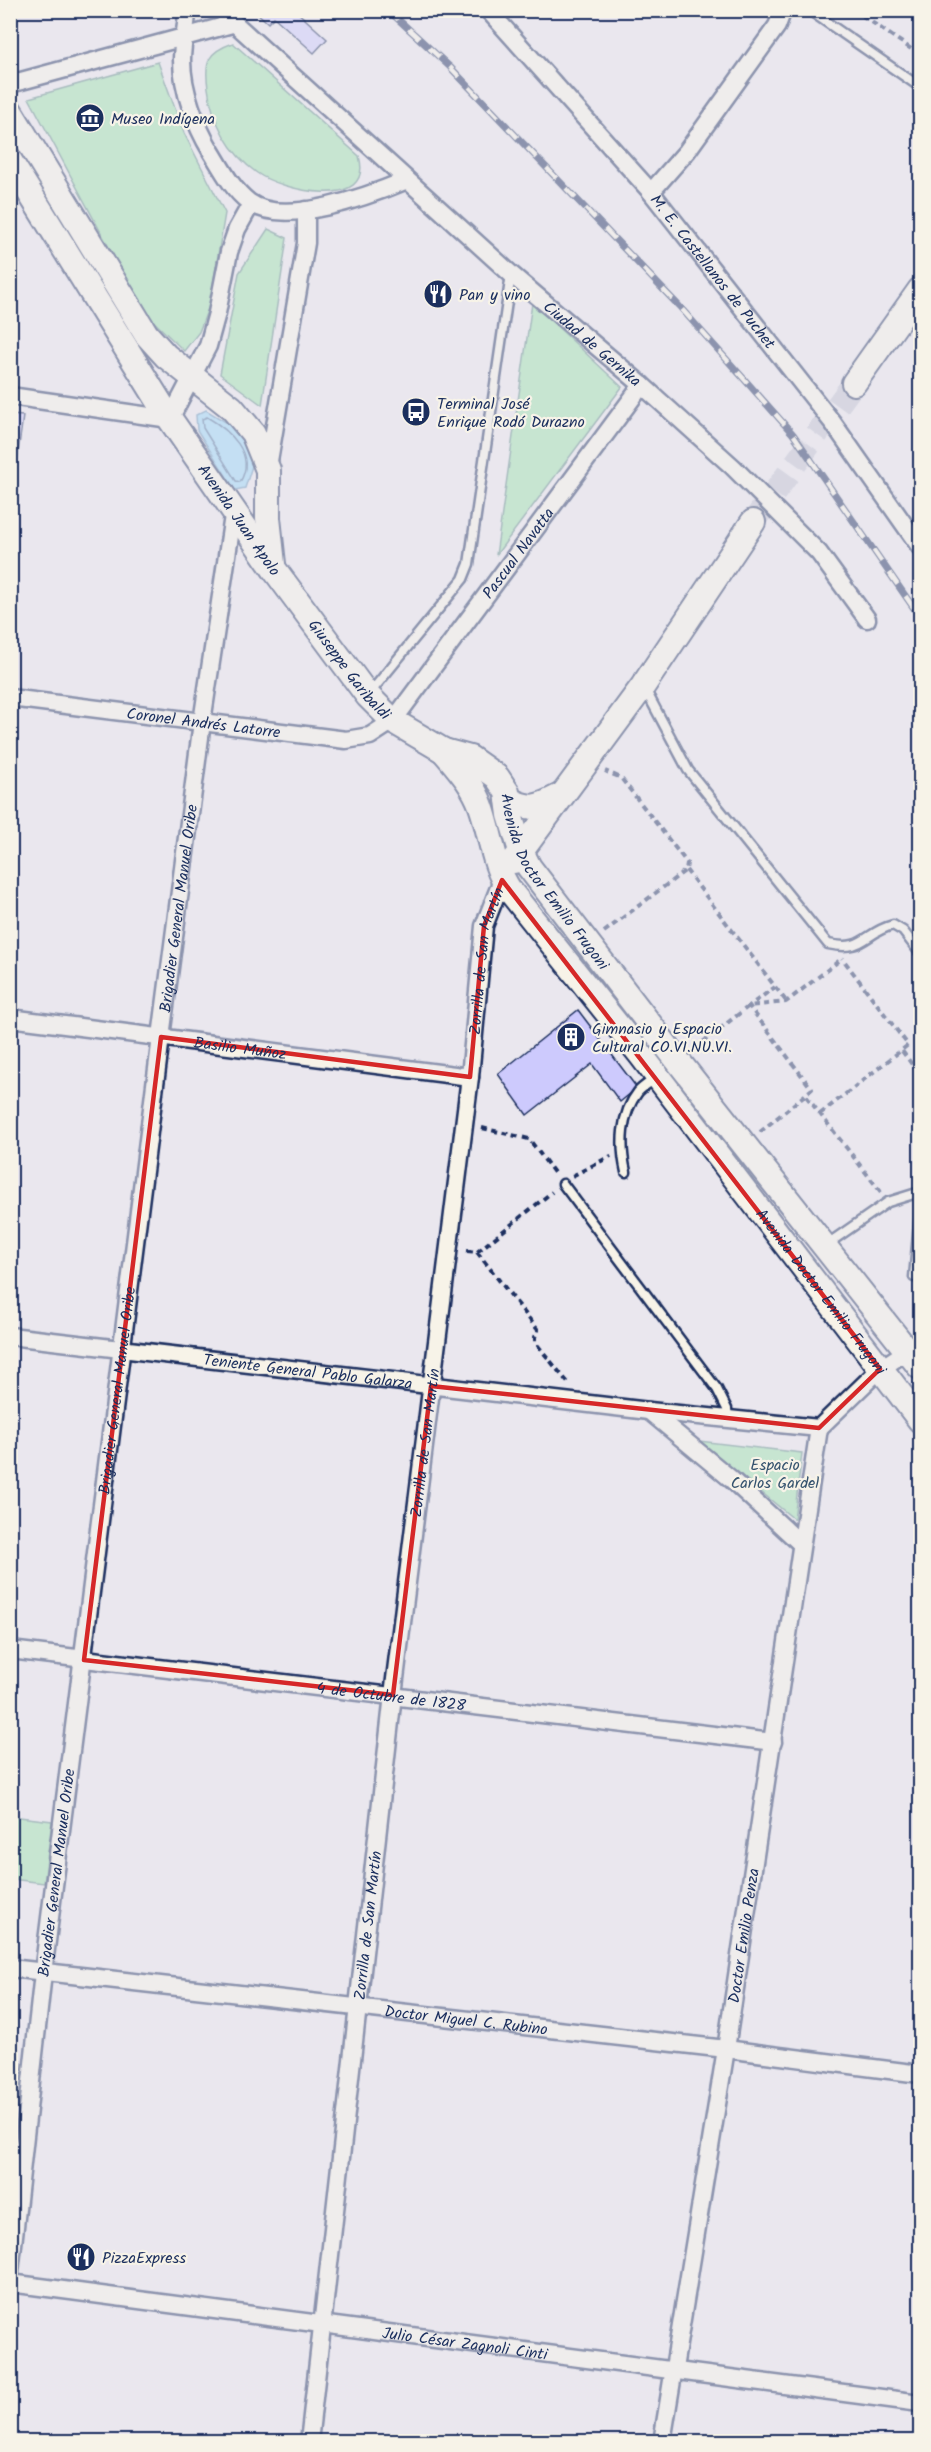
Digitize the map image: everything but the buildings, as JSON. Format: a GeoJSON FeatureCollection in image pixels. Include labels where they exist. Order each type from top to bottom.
{"type":"FeatureCollection","features":[{"type":"Feature","properties":{"kind":"street"},"geometry":{"type":"LineString","coordinates":[[187,10],[182,63],[188,95],[205,140],[235,190],[251,204],[286,211],[306,210],[360,198],[407,180]]}},
{"type":"Feature","properties":{"kind":"street","name":"Ciudad de Gernika"},"geometry":{"type":"LineString","coordinates":[[220,10],[232,24],[511,274],[733,467],[819,553],[867,619]]}},
{"type":"Feature","properties":{"kind":"street","name":"M. E. Castellanos de Puchet"},"geometry":{"type":"LineString","coordinates":[[488,10],[651,192],[833,423],[921,547]]}},
{"type":"Feature","properties":{"kind":"street"},"geometry":{"type":"LineString","coordinates":[[651,192],[687,151],[777,26],[783,10]]}},
{"type":"Feature","properties":{"kind":"street"},"geometry":{"type":"LineString","coordinates":[[10,84],[232,24]]}},
{"type":"Feature","properties":{"kind":"street","name":"Avenida Juan Apolo"},"geometry":{"type":"LineString","coordinates":[[10,111],[147,334],[166,356],[232,408],[253,433],[268,470],[274,569]]}},
{"type":"Feature","properties":{"kind":"street","name":"Avenida Juan Apolo"},"geometry":{"type":"LineString","coordinates":[[10,160],[170,419],[274,569]]}},
{"type":"Feature","properties":{"kind":"street"},"geometry":{"type":"LineString","coordinates":[[10,396],[170,419],[208,346],[217,314],[229,252],[237,230],[251,204]]}},
{"type":"Feature","properties":{"kind":"street"},"geometry":{"type":"LineString","coordinates":[[268,470],[306,243],[306,210]]}},
{"type":"Feature","properties":{"kind":"street"},"geometry":{"type":"LineString","coordinates":[[854,383],[921,290]]}},
{"type":"Feature","properties":{"kind":"street","name":"Pascual Navatta"},"geometry":{"type":"LineString","coordinates":[[393,721],[642,386]]}},
{"type":"Feature","properties":{"kind":"street"},"geometry":{"type":"LineString","coordinates":[[234,509],[252,504],[268,495]]}},
{"type":"Feature","properties":{"kind":"street","name":"Brigadier General Manuel Oribe"},"geometry":{"type":"LineString","coordinates":[[10,2272],[43,1973],[121,1351],[202,722],[234,509]]}},
{"type":"Feature","properties":{"kind":"street","name":"Zorrilla de San Martín"},"geometry":{"type":"LineString","coordinates":[[309,2442],[393,1695],[470,1077],[484,926],[502,880],[521,851],[643,686],[753,522]]}},
{"type":"Feature","properties":{"kind":"street","name":"Giuseppe Garibaldi"},"geometry":{"type":"LineString","coordinates":[[274,569],[368,696],[393,721],[444,751]]}},
{"type":"Feature","properties":{"kind":"street","name":"Coronel Andrés Latorre"},"geometry":{"type":"LineString","coordinates":[[10,698],[346,740],[370,736],[393,721]]}},
{"type":"Feature","properties":{"kind":"street","name":"Avenida Doctor Emilio Frugoni"},"geometry":{"type":"LineString","coordinates":[[444,751],[471,759],[497,777],[507,792],[510,814],[521,851],[529,867],[678,1061],[914,1359]]}},
{"type":"Feature","properties":{"kind":"street","name":"Avenida Doctor Emilio Frugoni"},"geometry":{"type":"LineString","coordinates":[[444,751],[469,782],[481,805],[502,880],[921,1420]]}},
{"type":"Feature","properties":{"kind":"street"},"geometry":{"type":"LineString","coordinates":[[508,799],[522,807],[539,807],[564,794]]}},
{"type":"Feature","properties":{"kind":"street","name":"Basilio Muñoz"},"geometry":{"type":"LineString","coordinates":[[10,1018],[470,1077]]}},
{"type":"Feature","properties":{"kind":"street"},"geometry":{"type":"LineString","coordinates":[[657,1077],[678,1061]]}},
{"type":"Feature","properties":{"kind":"street","name":"Teniente General Pablo Galarza"},"geometry":{"type":"LineString","coordinates":[[10,1336],[121,1351],[584,1404],[819,1428]]}},
{"type":"Feature","properties":{"kind":"street"},"geometry":{"type":"LineString","coordinates":[[819,1428],[880,1369],[914,1359]]}},
{"type":"Feature","properties":{"kind":"street"},"geometry":{"type":"LineString","coordinates":[[649,1411],[731,1479],[801,1544]]}},
{"type":"Feature","properties":{"kind":"street","name":"Doctor Emilio Penza"},"geometry":{"type":"LineString","coordinates":[[662,2442],[726,2049],[819,1428]]}},
{"type":"Feature","properties":{"kind":"street","name":"4 de Octubre de 1828"},"geometry":{"type":"LineString","coordinates":[[10,1650],[773,1742]]}},
{"type":"Feature","properties":{"kind":"street","name":"Doctor Miguel C. Rubino"},"geometry":{"type":"LineString","coordinates":[[10,1968],[726,2049],[921,2074]]}},
{"type":"Feature","properties":{"kind":"street","name":"Julio César Zagnoli Cinti"},"geometry":{"type":"LineString","coordinates":[[10,2283],[921,2403]]}},
{"type":"Feature","properties":{"kind":"lane"},"geometry":{"type":"LineString","coordinates":[[809,10],[921,87]]}},
{"type":"Feature","properties":{"kind":"lane"},"geometry":{"type":"LineString","coordinates":[[368,696],[463,579],[469,564],[511,274]]}},
{"type":"Feature","properties":{"kind":"lane"},"geometry":{"type":"LineString","coordinates":[[643,686],[688,770],[828,944],[843,947],[860,945],[881,928],[893,925],[903,931],[921,953]]}},
{"type":"Feature","properties":{"kind":"lane"},"geometry":{"type":"LineString","coordinates":[[626,1172],[621,1150],[624,1120],[638,1092],[657,1077]]}},
{"type":"Feature","properties":{"kind":"lane"},"geometry":{"type":"LineString","coordinates":[[563,1184],[717,1389],[727,1409],[728,1419]]}},
{"type":"Feature","properties":{"kind":"lane"},"geometry":{"type":"LineString","coordinates":[[826,1246],[888,1202],[921,1192]]}},
{"type":"Feature","properties":{"kind":"lane"},"geometry":{"type":"LineString","coordinates":[[914,1277],[921,1212]]}},
{"type":"Feature","properties":{"kind":"path"},"geometry":{"type":"LineString","coordinates":[[854,10],[921,55]]}},
{"type":"Feature","properties":{"kind":"path"},"geometry":{"type":"LineString","coordinates":[[588,944],[686,870],[687,863],[621,778],[598,768],[590,760]]}},
{"type":"Feature","properties":{"kind":"path"},"geometry":{"type":"LineString","coordinates":[[686,870],[786,1002]]}},
{"type":"Feature","properties":{"kind":"path"},"geometry":{"type":"LineString","coordinates":[[749,1006],[786,1002],[860,945]]}},
{"type":"Feature","properties":{"kind":"path"},"geometry":{"type":"LineString","coordinates":[[820,1114],[907,1047],[907,1043],[842,958]]}},
{"type":"Feature","properties":{"kind":"path"},"geometry":{"type":"LineString","coordinates":[[678,1061],[775,987]]}},
{"type":"Feature","properties":{"kind":"path"},"geometry":{"type":"LineString","coordinates":[[744,1144],[812,1089],[749,1006]]}},
{"type":"Feature","properties":{"kind":"path"},"geometry":{"type":"LineString","coordinates":[[902,1051],[921,1075]]}},
{"type":"Feature","properties":{"kind":"path"},"geometry":{"type":"LineString","coordinates":[[806,1096],[888,1202]]}},
{"type":"Feature","properties":{"kind":"path"},"geometry":{"type":"LineString","coordinates":[[464,1124],[529,1139],[563,1184]]}},
{"type":"Feature","properties":{"kind":"path"},"geometry":{"type":"LineString","coordinates":[[584,1404],[535,1342],[534,1336],[538,1330],[477,1252],[574,1175],[621,1150]]}},
{"type":"Feature","properties":{"kind":"highlighted area"},"geometry":{"type":"Polygon","coordinates":[[[502,880],[880,1369],[819,1428],[431,1386],[393,1695],[84,1660],[161,1037],[470,1077],[484,926],[502,880]]]}},
{"type":"Feature","properties":{"kind":"green space"},"geometry":{"type":"Polygon","coordinates":[[[233,43],[359,156],[360,174],[353,185],[340,191],[323,192],[286,186],[257,173],[238,156],[230,146],[213,112],[207,79],[208,64],[213,54],[233,43]]]}},
{"type":"Feature","properties":{"kind":"green space"},"geometry":{"type":"Polygon","coordinates":[[[158,62],[184,133],[225,213],[210,303],[199,332],[184,351],[143,311],[29,98],[158,62]]]}},
{"type":"Feature","properties":{"kind":"green space"},"geometry":{"type":"Polygon","coordinates":[[[268,229],[287,238],[262,405],[220,374],[239,273],[268,229]]]}},
{"type":"Feature","properties":{"kind":"green space"},"geometry":{"type":"Polygon","coordinates":[[[532,303],[622,387],[496,555],[532,303]]]}},
{"type":"Feature","properties":{"kind":"green space","name":"Espacio Carlos Gardel"},"geometry":{"type":"Polygon","coordinates":[[[699,1441],[802,1453],[794,1519],[699,1441]]]}},
{"type":"Feature","properties":{"kind":"green space"},"geometry":{"type":"Polygon","coordinates":[[[11,1816],[52,1821],[44,1883],[11,1879],[11,1816]]]}},
{"type":"Feature","properties":{"kind":"water"},"geometry":{"type":"Polygon","coordinates":[[[206,410],[234,427],[247,449],[252,466],[245,488],[235,490],[197,430],[196,415],[206,410]]]}},
{"type":"Feature","properties":{"kind":"tunnel"},"geometry":{"type":"LineString","coordinates":[[753,522],[854,383]]}},
{"type":"Feature","properties":{"kind":"railway"},"geometry":{"type":"LineString","coordinates":[[388,10],[450,67],[679,306],[793,434],[920,617]]}},
{"type":"Feature","properties":{"kind":"place","name":"Museo Indígena"},"geometry":{"type":"Point","coordinates":[90,118]}},
{"type":"Feature","properties":{"kind":"place","name":"Pan y vino"},"geometry":{"type":"Point","coordinates":[438,294]}},
{"type":"Feature","properties":{"kind":"place","name":"Terminal José Enrique Rodó Durazno"},"geometry":{"type":"Point","coordinates":[416,412]}},
{"type":"Feature","properties":{"kind":"place","name":"Gimnasio y Espacio Cultural CO.VI.NU.VI."},"geometry":{"type":"Point","coordinates":[571,1037]}},
{"type":"Feature","properties":{"kind":"place","name":"PizzaExpress"},"geometry":{"type":"Point","coordinates":[81,2257]}}]}
